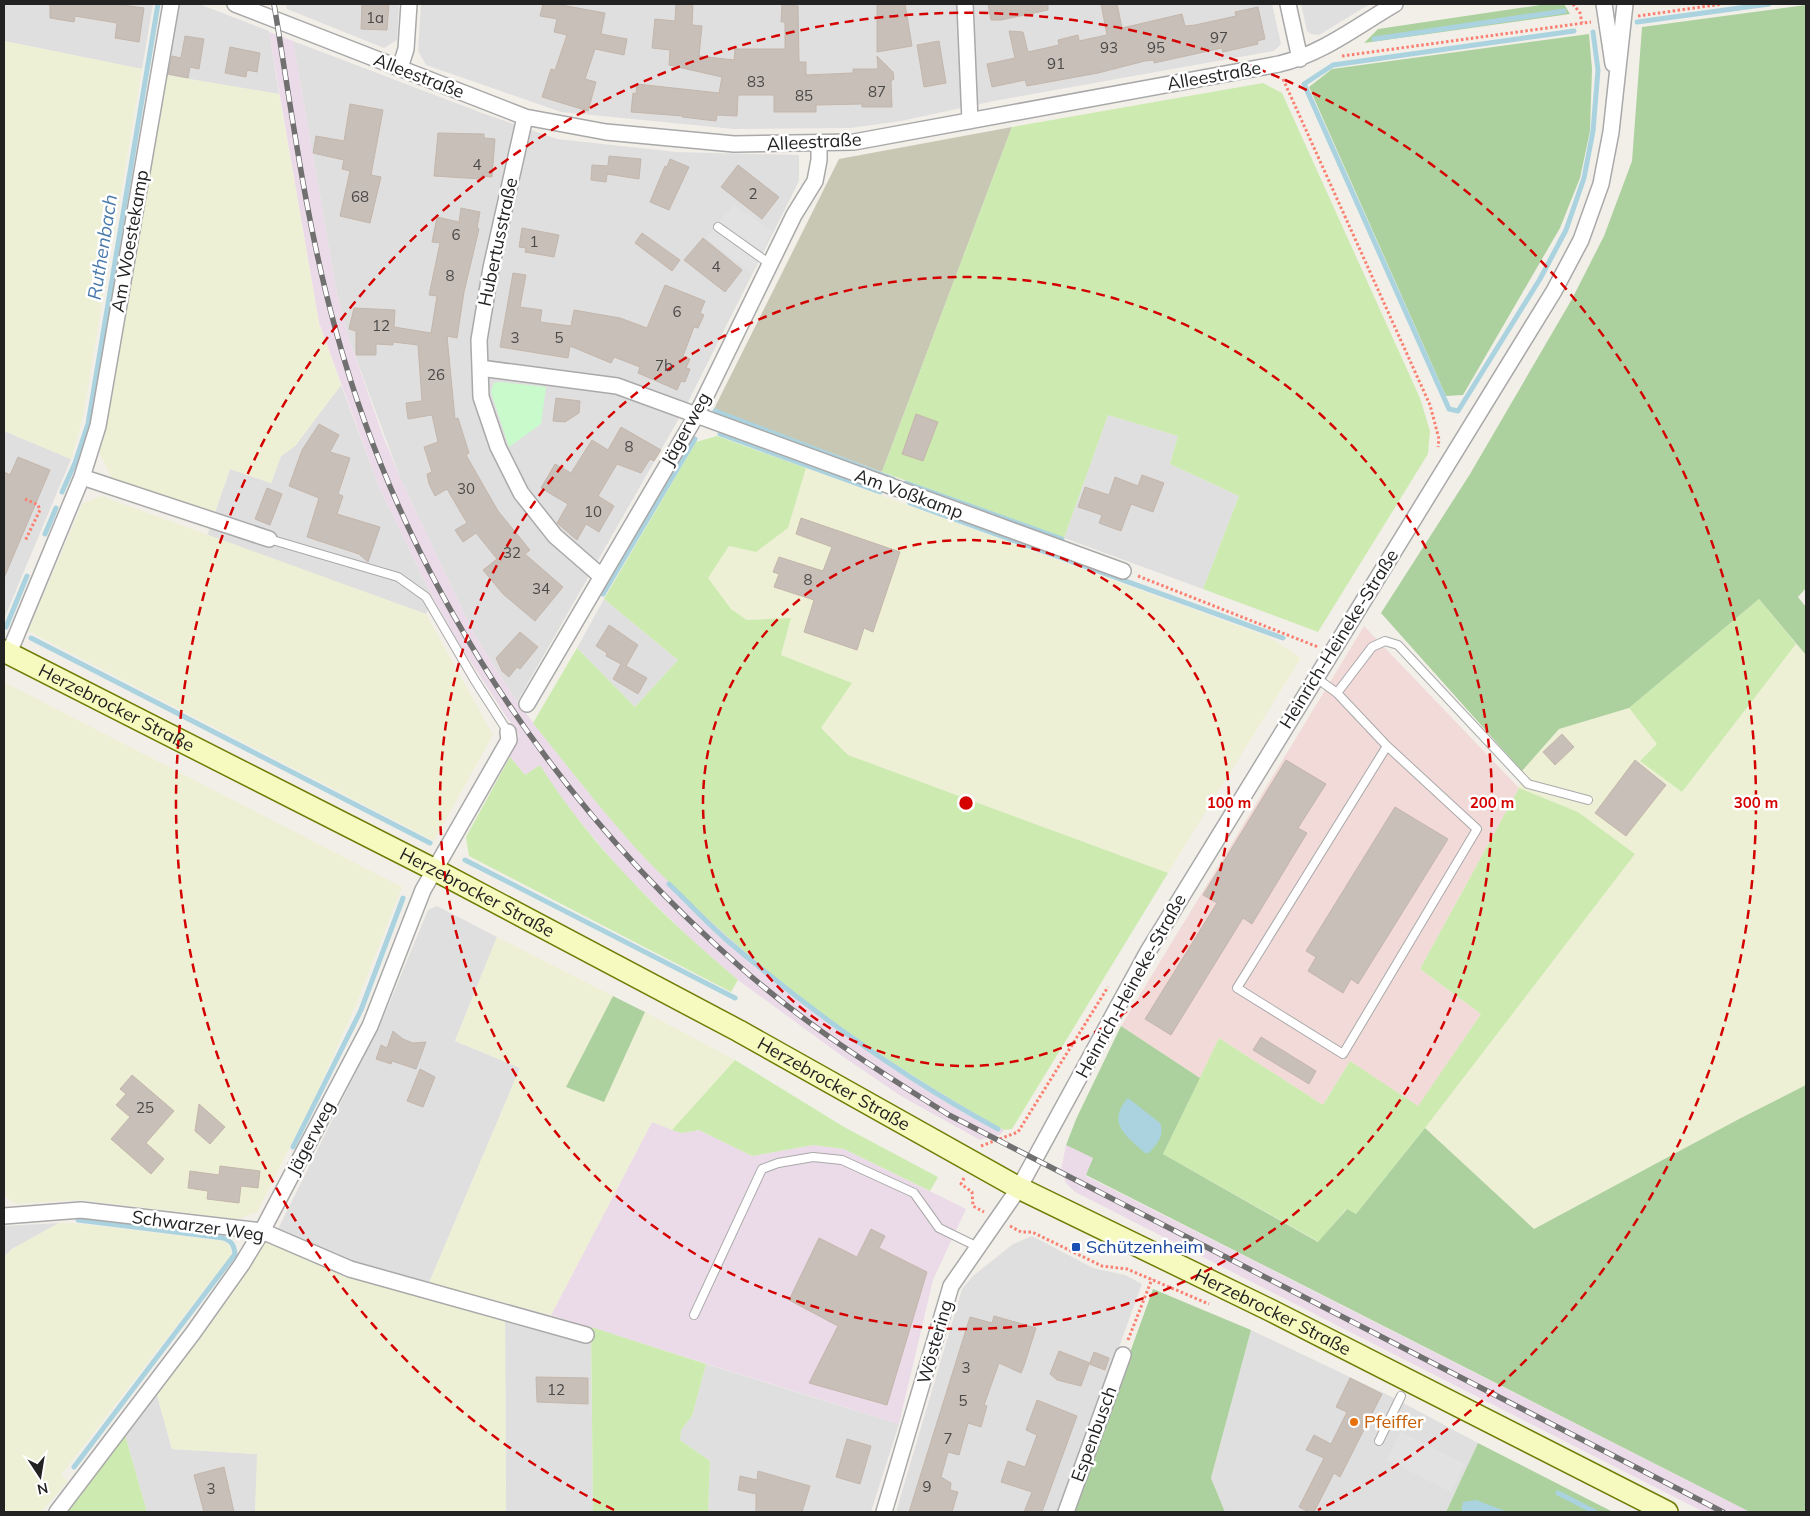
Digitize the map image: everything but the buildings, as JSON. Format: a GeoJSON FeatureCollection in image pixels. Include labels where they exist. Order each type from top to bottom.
{"type":"FeatureCollection","features":[{"type":"Feature","properties":{"kind":"main road","name":"Herzebrocker Straße"},"geometry":{"type":"LineString","coordinates":[[6,652],[435,870],[740,1031],[1019,1188],[1270,1310],[1667,1512]]}},
{"type":"Feature","properties":{"kind":"street","name":"Am Woestekamp"},"geometry":{"type":"LineString","coordinates":[[6,652],[82,477],[98,426],[171,4]]}},
{"type":"Feature","properties":{"kind":"street","name":"Alleestraße"},"geometry":{"type":"LineString","coordinates":[[235,4],[525,117],[606,132],[734,144],[854,142],[1300,59],[1324,48],[1395,4]]}},
{"type":"Feature","properties":{"kind":"street"},"geometry":{"type":"LineString","coordinates":[[400,68],[406,49],[409,4]]}},
{"type":"Feature","properties":{"kind":"street"},"geometry":{"type":"LineString","coordinates":[[965,4],[970,121]]}},
{"type":"Feature","properties":{"kind":"street"},"geometry":{"type":"LineString","coordinates":[[1288,4],[1300,59]]}},
{"type":"Feature","properties":{"kind":"street","name":"Heinrich-Heineke-Straße"},"geometry":{"type":"LineString","coordinates":[[1604,4],[1616,75]]}},
{"type":"Feature","properties":{"kind":"street","name":"Heinrich-Heineke-Straße"},"geometry":{"type":"LineString","coordinates":[[1019,1188],[1147,953],[1330,651],[1554,291],[1580,240],[1601,184],[1611,132],[1616,75],[1629,10]]}},
{"type":"Feature","properties":{"kind":"street","name":"Hubertusstraße"},"geometry":{"type":"LineString","coordinates":[[525,117],[491,268],[479,340],[481,397],[498,447],[521,493],[555,536],[601,576]]}},
{"type":"Feature","properties":{"kind":"street","name":"Jägerweg"},"geometry":{"type":"LineString","coordinates":[[527,704],[696,416],[794,215],[815,181],[819,160],[819,144]]}},
{"type":"Feature","properties":{"kind":"street"},"geometry":{"type":"LineString","coordinates":[[480,368],[617,386],[696,416]]}},
{"type":"Feature","properties":{"kind":"street","name":"Am Voßkamp"},"geometry":{"type":"LineString","coordinates":[[696,416],[1123,571]]}},
{"type":"Feature","properties":{"kind":"street"},"geometry":{"type":"LineString","coordinates":[[82,477],[269,539]]}},
{"type":"Feature","properties":{"kind":"street","name":"Jägerweg"},"geometry":{"type":"LineString","coordinates":[[57,1512],[193,1333],[242,1264],[262,1231],[370,1026],[423,890],[509,740],[508,732]]}},
{"type":"Feature","properties":{"kind":"street","name":"Wöstering"},"geometry":{"type":"LineString","coordinates":[[884,1512],[951,1286],[1019,1188]]}},
{"type":"Feature","properties":{"kind":"street","name":"Schwarzer Weg"},"geometry":{"type":"LineString","coordinates":[[4,1216],[81,1210],[262,1231],[350,1270],[586,1335]]}},
{"type":"Feature","properties":{"kind":"street","name":"Espenbusch"},"geometry":{"type":"LineString","coordinates":[[1066,1512],[1123,1355]]}},
{"type":"Feature","properties":{"kind":"lane"},"geometry":{"type":"LineString","coordinates":[[718,226],[770,264]]}},
{"type":"Feature","properties":{"kind":"lane"},"geometry":{"type":"LineString","coordinates":[[269,539],[398,577],[426,597],[474,680],[508,732]]}},
{"type":"Feature","properties":{"kind":"lane"},"geometry":{"type":"LineString","coordinates":[[1337,694],[1372,647],[1385,640],[1398,645],[1528,784],[1588,800]]}},
{"type":"Feature","properties":{"kind":"lane"},"geometry":{"type":"LineString","coordinates":[[1315,677],[1337,694],[1387,746],[1477,829],[1343,1054],[1237,988],[1387,746]]}},
{"type":"Feature","properties":{"kind":"lane"},"geometry":{"type":"LineString","coordinates":[[694,1315],[762,1169],[778,1163],[813,1157],[842,1160],[914,1193],[939,1228],[978,1247]]}},
{"type":"Feature","properties":{"kind":"lane"},"geometry":{"type":"LineString","coordinates":[[1380,1441],[1401,1396]]}},
{"type":"Feature","properties":{"kind":"path"},"geometry":{"type":"LineString","coordinates":[[1573,4],[1580,12],[1582,23]]}},
{"type":"Feature","properties":{"kind":"path"},"geometry":{"type":"LineString","coordinates":[[1629,10],[1722,4]]}},
{"type":"Feature","properties":{"kind":"path"},"geometry":{"type":"LineString","coordinates":[[1334,57],[1599,21]]}},
{"type":"Feature","properties":{"kind":"path"},"geometry":{"type":"LineString","coordinates":[[1283,77],[1430,405],[1439,439],[1438,454]]}},
{"type":"Feature","properties":{"kind":"path"},"geometry":{"type":"LineString","coordinates":[[25,499],[38,505],[40,510],[25,541]]}},
{"type":"Feature","properties":{"kind":"path"},"geometry":{"type":"LineString","coordinates":[[1123,571],[1330,651]]}},
{"type":"Feature","properties":{"kind":"path"},"geometry":{"type":"LineString","coordinates":[[973,1162],[961,1184],[972,1192],[973,1206],[1021,1232],[1032,1232],[1102,1266],[1127,1269],[1214,1306]]}},
{"type":"Feature","properties":{"kind":"path"},"geometry":{"type":"LineString","coordinates":[[1123,1355],[1152,1279]]}},
{"type":"Feature","properties":{"kind":"shaded area"},"geometry":{"type":"Polygon","coordinates":[[[4,4],[153,4],[142,69],[4,41],[4,4]]]}},
{"type":"Feature","properties":{"kind":"shaded area"},"geometry":{"type":"Polygon","coordinates":[[[178,4],[199,4],[269,31],[279,94],[165,75],[178,4]]]}},
{"type":"Feature","properties":{"kind":"shaded area"},"geometry":{"type":"Polygon","coordinates":[[[286,4],[399,4],[397,40],[384,48],[287,9],[286,4]]]}},
{"type":"Feature","properties":{"kind":"shaded area"},"geometry":{"type":"Polygon","coordinates":[[[421,4],[1272,4],[1281,44],[1274,51],[994,101],[901,121],[850,128],[734,129],[561,112],[426,65],[418,51],[421,4]]]}},
{"type":"Feature","properties":{"kind":"shaded area"},"geometry":{"type":"Polygon","coordinates":[[[1301,4],[1370,4],[1319,35],[1311,34],[1307,31],[1301,4]]]}},
{"type":"Feature","properties":{"kind":"shaded area"},"geometry":{"type":"Polygon","coordinates":[[[269,32],[293,41],[337,294],[349,339],[383,436],[401,480],[474,634],[517,702],[581,783],[907,1073],[1004,1130],[1000,1135],[980,1140],[901,1096],[842,1056],[738,980],[698,946],[625,875],[560,798],[540,765],[525,775],[510,757],[519,736],[461,647],[433,598],[379,487],[319,323],[269,32]]]}},
{"type":"Feature","properties":{"kind":"shaded area"},"geometry":{"type":"Polygon","coordinates":[[[4,41],[142,69],[82,422],[71,459],[4,431],[4,41]]]}},
{"type":"Feature","properties":{"kind":"shaded area"},"geometry":{"type":"Polygon","coordinates":[[[293,41],[482,113],[557,139],[676,152],[799,155],[799,181],[686,406],[517,702],[474,634],[401,480],[349,339],[337,294],[293,41]]]}},
{"type":"Feature","properties":{"kind":"shaded area"},"geometry":{"type":"Polygon","coordinates":[[[165,75],[279,94],[319,323],[341,385],[295,446],[281,456],[271,483],[230,469],[214,515],[113,481],[98,450],[165,75]]]}},
{"type":"Feature","properties":{"kind":"shaded area"},"geometry":{"type":"Polygon","coordinates":[[[1012,127],[882,472],[714,409],[839,159],[1012,127]]]}},
{"type":"Feature","properties":{"kind":"shaded area"},"geometry":{"type":"Polygon","coordinates":[[[734,205],[772,231],[751,273],[706,238],[734,205]]]}},
{"type":"Feature","properties":{"kind":"shaded area"},"geometry":{"type":"Polygon","coordinates":[[[341,385],[379,487],[433,598],[426,614],[207,536],[230,469],[271,483],[281,456],[295,446],[341,385]]]}},
{"type":"Feature","properties":{"kind":"shaded area"},"geometry":{"type":"Polygon","coordinates":[[[1108,415],[1178,436],[1170,464],[1239,496],[1203,589],[1064,538],[1108,415]]]}},
{"type":"Feature","properties":{"kind":"shaded area"},"geometry":{"type":"Polygon","coordinates":[[[4,431],[71,459],[4,619],[4,431]]]}},
{"type":"Feature","properties":{"kind":"shaded area"},"geometry":{"type":"Polygon","coordinates":[[[806,468],[1269,637],[1301,658],[1168,873],[848,755],[821,728],[852,683],[781,655],[791,618],[747,620],[731,609],[708,578],[729,546],[756,552],[788,528],[806,468]]]}},
{"type":"Feature","properties":{"kind":"shaded area"},"geometry":{"type":"Polygon","coordinates":[[[101,496],[426,614],[493,735],[434,841],[28,631],[82,504],[101,496]]]}},
{"type":"Feature","properties":{"kind":"shaded area"},"geometry":{"type":"Polygon","coordinates":[[[604,599],[678,660],[635,707],[577,648],[604,599]]]}},
{"type":"Feature","properties":{"kind":"shaded area"},"geometry":{"type":"Polygon","coordinates":[[[1364,626],[1519,788],[1420,969],[1481,1014],[1418,1107],[1350,1061],[1323,1105],[1219,1038],[1200,1078],[1121,1026],[1364,626]]]}},
{"type":"Feature","properties":{"kind":"shaded area"},"geometry":{"type":"Polygon","coordinates":[[[1796,644],[1806,655],[1806,1085],[1534,1229],[1425,1128],[1635,854],[1578,812],[1519,788],[1522,771],[1559,729],[1629,708],[1657,744],[1640,761],[1682,792],[1796,644]]]}},
{"type":"Feature","properties":{"kind":"shaded area"},"geometry":{"type":"Polygon","coordinates":[[[4,682],[402,887],[355,1007],[313,1101],[257,1212],[238,1219],[81,1200],[16,1204],[4,1196],[4,682]]]}},
{"type":"Feature","properties":{"kind":"shaded area"},"geometry":{"type":"Polygon","coordinates":[[[437,906],[497,937],[455,1041],[520,1068],[429,1283],[351,1263],[278,1229],[384,1016],[428,910],[437,906]]]}},
{"type":"Feature","properties":{"kind":"shaded area"},"geometry":{"type":"Polygon","coordinates":[[[497,937],[613,996],[567,1087],[604,1102],[645,1012],[735,1060],[672,1130],[652,1122],[551,1315],[429,1283],[520,1068],[455,1041],[497,937]]]}},
{"type":"Feature","properties":{"kind":"shaded area"},"geometry":{"type":"Polygon","coordinates":[[[652,1122],[682,1133],[699,1130],[752,1156],[813,1145],[844,1149],[966,1209],[933,1280],[899,1424],[551,1315],[652,1122]]]}},
{"type":"Feature","properties":{"kind":"shaded area"},"geometry":{"type":"Polygon","coordinates":[[[1066,1145],[1094,1158],[1086,1176],[1750,1512],[1704,1512],[1075,1192],[1066,1183],[1061,1170],[1066,1145]]]}},
{"type":"Feature","properties":{"kind":"shaded area"},"geometry":{"type":"Polygon","coordinates":[[[59,1223],[12,1249],[4,1257],[4,1226],[59,1223]]]}},
{"type":"Feature","properties":{"kind":"shaded area"},"geometry":{"type":"Polygon","coordinates":[[[59,1223],[74,1223],[223,1241],[231,1247],[231,1255],[61,1475],[68,1481],[41,1512],[4,1512],[4,1257],[12,1249],[59,1223]]]}},
{"type":"Feature","properties":{"kind":"shaded area"},"geometry":{"type":"Polygon","coordinates":[[[1032,1236],[1093,1268],[1125,1275],[1142,1284],[1059,1512],[896,1512],[962,1289],[973,1276],[1013,1244],[1032,1236]]]}},
{"type":"Feature","properties":{"kind":"shaded area"},"geometry":{"type":"Polygon","coordinates":[[[267,1241],[347,1274],[505,1318],[506,1512],[255,1512],[257,1454],[172,1449],[157,1395],[200,1338],[267,1241]]]}},
{"type":"Feature","properties":{"kind":"shaded area"},"geometry":{"type":"Polygon","coordinates":[[[505,1318],[591,1342],[593,1512],[506,1512],[505,1318]]]}},
{"type":"Feature","properties":{"kind":"shaded area"},"geometry":{"type":"Polygon","coordinates":[[[1251,1330],[1392,1397],[1478,1443],[1446,1512],[1225,1512],[1211,1478],[1251,1330]]]}},
{"type":"Feature","properties":{"kind":"shaded area"},"geometry":{"type":"Polygon","coordinates":[[[706,1364],[899,1424],[871,1512],[708,1512],[710,1461],[680,1440],[681,1430],[692,1416],[706,1364]]]}},
{"type":"Feature","properties":{"kind":"shaded area"},"geometry":{"type":"Polygon","coordinates":[[[157,1395],[172,1449],[258,1454],[255,1512],[147,1512],[125,1435],[157,1395]]]}},
{"type":"Feature","properties":{"kind":"shaded area"},"geometry":{"type":"Polygon","coordinates":[[[1401,1432],[1465,1464],[1451,1492],[1387,1460],[1401,1432]]]}},
{"type":"Feature","properties":{"kind":"green space"},"geometry":{"type":"Polygon","coordinates":[[[1547,4],[1564,4],[1570,14],[1364,43],[1378,29],[1547,4]]]}},
{"type":"Feature","properties":{"kind":"green space"},"geometry":{"type":"Polygon","coordinates":[[[1806,5],[1806,588],[1798,597],[1806,607],[1806,655],[1759,599],[1629,708],[1559,729],[1522,771],[1381,613],[1470,474],[1572,299],[1604,236],[1632,161],[1642,27],[1806,5]]]}},
{"type":"Feature","properties":{"kind":"green space"},"geometry":{"type":"Polygon","coordinates":[[[1589,34],[1592,69],[1590,131],[1580,178],[1560,228],[1463,395],[1446,396],[1309,87],[1332,69],[1589,34]]]}},
{"type":"Feature","properties":{"kind":"green space"},"geometry":{"type":"Polygon","coordinates":[[[1263,83],[1282,93],[1420,398],[1430,431],[1428,454],[1318,632],[1203,589],[1239,496],[1170,464],[1178,436],[1108,415],[1064,538],[882,472],[1012,127],[1263,83]]]}},
{"type":"Feature","properties":{"kind":"green space"},"geometry":{"type":"Polygon","coordinates":[[[501,382],[546,387],[541,424],[509,447],[491,392],[494,383],[501,382]]]}},
{"type":"Feature","properties":{"kind":"green space"},"geometry":{"type":"Polygon","coordinates":[[[717,436],[806,468],[788,528],[756,552],[729,546],[708,578],[731,609],[747,620],[791,618],[781,655],[852,683],[821,728],[848,755],[1168,873],[1012,1129],[1004,1130],[880,1054],[763,967],[690,902],[644,857],[601,808],[533,723],[577,648],[635,707],[678,660],[604,599],[696,442],[717,436]]]}},
{"type":"Feature","properties":{"kind":"green space"},"geometry":{"type":"Polygon","coordinates":[[[1759,599],[1796,644],[1682,792],[1640,761],[1657,744],[1629,708],[1759,599]]]}},
{"type":"Feature","properties":{"kind":"green space"},"geometry":{"type":"Polygon","coordinates":[[[510,757],[525,775],[540,765],[582,825],[606,853],[683,932],[738,980],[731,992],[469,856],[466,837],[510,757]]]}},
{"type":"Feature","properties":{"kind":"green space"},"geometry":{"type":"Polygon","coordinates":[[[1519,788],[1578,812],[1635,854],[1425,1128],[1356,1214],[1346,1209],[1319,1242],[1163,1154],[1219,1038],[1323,1105],[1350,1061],[1418,1106],[1481,1014],[1420,969],[1519,788]]]}},
{"type":"Feature","properties":{"kind":"green space"},"geometry":{"type":"Polygon","coordinates":[[[613,996],[645,1012],[604,1102],[566,1087],[613,996]]]}},
{"type":"Feature","properties":{"kind":"green space"},"geometry":{"type":"Polygon","coordinates":[[[1121,1026],[1200,1078],[1163,1154],[1318,1242],[1347,1209],[1356,1214],[1425,1128],[1534,1229],[1806,1085],[1806,1512],[1750,1512],[1086,1175],[1093,1158],[1066,1145],[1077,1117],[1121,1026]]]}},
{"type":"Feature","properties":{"kind":"green space"},"geometry":{"type":"Polygon","coordinates":[[[735,1060],[844,1127],[938,1177],[930,1191],[844,1149],[813,1145],[752,1156],[699,1130],[682,1133],[672,1130],[735,1060]]]}},
{"type":"Feature","properties":{"kind":"green space"},"geometry":{"type":"Polygon","coordinates":[[[1153,1289],[1251,1330],[1211,1478],[1225,1512],[1072,1512],[1153,1289]]]}},
{"type":"Feature","properties":{"kind":"green space"},"geometry":{"type":"Polygon","coordinates":[[[591,1327],[706,1364],[692,1416],[681,1430],[680,1440],[710,1461],[708,1512],[593,1512],[591,1327]]]}},
{"type":"Feature","properties":{"kind":"green space"},"geometry":{"type":"Polygon","coordinates":[[[125,1435],[147,1512],[67,1512],[125,1435]]]}},
{"type":"Feature","properties":{"kind":"green space"},"geometry":{"type":"Polygon","coordinates":[[[1478,1443],[1613,1512],[1446,1512],[1478,1443]]]}},
{"type":"Feature","properties":{"kind":"water"},"geometry":{"type":"Polygon","coordinates":[[[1128,1098],[1160,1123],[1161,1136],[1149,1153],[1145,1153],[1138,1147],[1125,1135],[1121,1128],[1119,1115],[1128,1098]]]}},
{"type":"Feature","properties":{"kind":"water"},"geometry":{"type":"Polygon","coordinates":[[[1476,1500],[1508,1512],[1461,1512],[1463,1502],[1476,1500]]]}},
{"type":"Feature","properties":{"kind":"waterway","name":"Ruthenbach"},"geometry":{"type":"LineString","coordinates":[[62,492],[75,463],[88,424],[158,4]]}},
{"type":"Feature","properties":{"kind":"waterway"},"geometry":{"type":"LineString","coordinates":[[1637,22],[1769,4]]}},
{"type":"Feature","properties":{"kind":"waterway"},"geometry":{"type":"LineString","coordinates":[[1374,39],[1564,11]]}},
{"type":"Feature","properties":{"kind":"waterway"},"geometry":{"type":"LineString","coordinates":[[1574,31],[1333,65],[1304,84],[1449,409],[1458,411],[1540,279],[1566,230],[1584,178],[1593,131],[1598,70],[1593,32]]}},
{"type":"Feature","properties":{"kind":"waterway"},"geometry":{"type":"LineString","coordinates":[[715,411],[893,479]]}},
{"type":"Feature","properties":{"kind":"waterway"},"geometry":{"type":"LineString","coordinates":[[720,434],[880,492]]}},
{"type":"Feature","properties":{"kind":"waterway"},"geometry":{"type":"LineString","coordinates":[[603,594],[695,439]]}},
{"type":"Feature","properties":{"kind":"waterway"},"geometry":{"type":"LineString","coordinates":[[906,483],[1062,539]]}},
{"type":"Feature","properties":{"kind":"waterway"},"geometry":{"type":"LineString","coordinates":[[910,503],[1283,638]]}},
{"type":"Feature","properties":{"kind":"waterway","name":"Ruthenbach"},"geometry":{"type":"LineString","coordinates":[[45,534],[56,508]]}},
{"type":"Feature","properties":{"kind":"waterway","name":"Ruthenbach"},"geometry":{"type":"LineString","coordinates":[[6,627],[27,576]]}},
{"type":"Feature","properties":{"kind":"waterway"},"geometry":{"type":"LineString","coordinates":[[31,638],[430,843]]}},
{"type":"Feature","properties":{"kind":"waterway"},"geometry":{"type":"LineString","coordinates":[[465,860],[735,998]]}},
{"type":"Feature","properties":{"kind":"waterway"},"geometry":{"type":"LineString","coordinates":[[669,884],[729,942],[826,1019],[927,1088],[998,1129]]}},
{"type":"Feature","properties":{"kind":"waterway"},"geometry":{"type":"LineString","coordinates":[[293,1147],[361,1010],[403,898]]}},
{"type":"Feature","properties":{"kind":"waterway"},"geometry":{"type":"LineString","coordinates":[[74,1467],[235,1254],[232,1244],[229,1240],[223,1238],[78,1220]]}},
{"type":"Feature","properties":{"kind":"waterway"},"geometry":{"type":"LineString","coordinates":[[1558,1493],[1595,1512]]}},
{"type":"Feature","properties":{"kind":"railway"},"geometry":{"type":"LineString","coordinates":[[274,4],[300,168],[325,291],[365,422],[400,510],[443,595],[491,677],[545,756],[604,830],[669,900],[738,965],[814,1026],[867,1063],[949,1115],[1723,1512]]}},
{"type":"Feature","properties":{"kind":"place","name":"Schützenheim"},"geometry":{"type":"Point","coordinates":[1076,1247]}},
{"type":"Feature","properties":{"kind":"place","name":"Pfeiffer"},"geometry":{"type":"Point","coordinates":[1354,1422]}}]}
